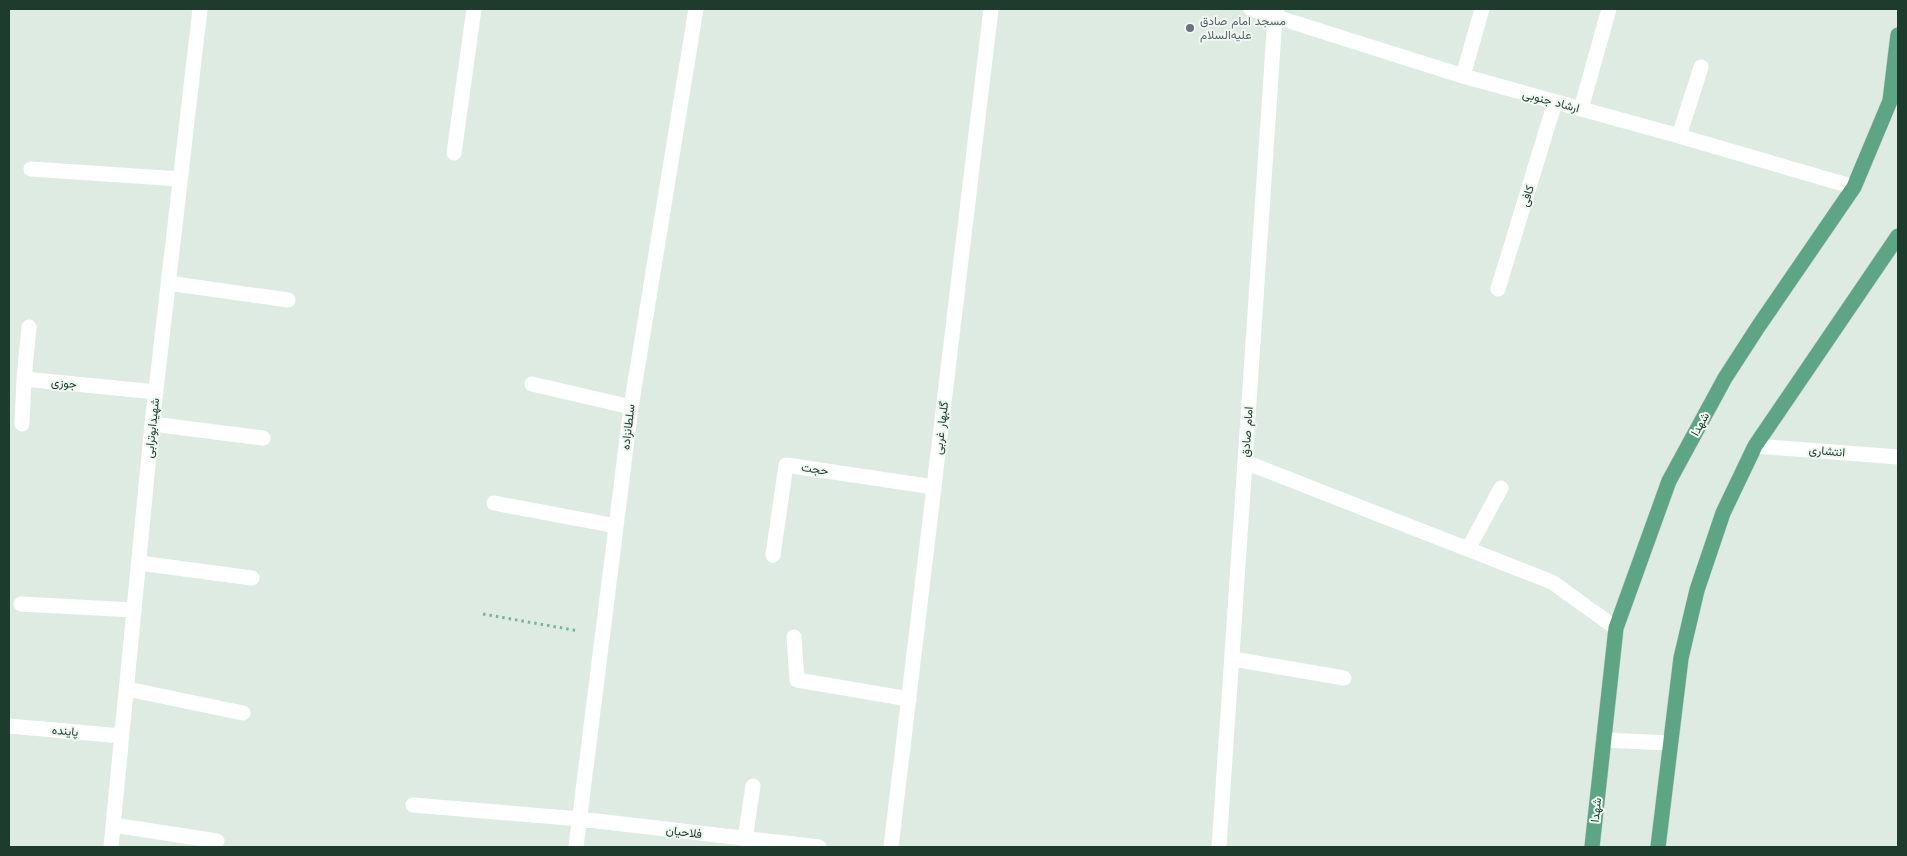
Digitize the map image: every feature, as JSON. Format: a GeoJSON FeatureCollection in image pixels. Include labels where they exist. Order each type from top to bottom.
{"type":"FeatureCollection","features":[{"type":"Feature","properties":{"kind":"main road","name":"شهدا"},"geometry":{"type":"LineString","coordinates":[[1592,847],[1616,628],[1669,481],[1725,378],[1854,187],[1890,100],[1898,35]]}},
{"type":"Feature","properties":{"kind":"main road"},"geometry":{"type":"LineString","coordinates":[[1658,847],[1681,658],[1697,590],[1723,513],[1755,446],[1898,236]]}},
{"type":"Feature","properties":{"kind":"street","name":"شهیدابوترابی"},"geometry":{"type":"LineString","coordinates":[[111,847],[152,424],[200,9]]}},
{"type":"Feature","properties":{"kind":"street"},"geometry":{"type":"LineString","coordinates":[[454,152],[474,9]]}},
{"type":"Feature","properties":{"kind":"street","name":"سلطانزاده"},"geometry":{"type":"LineString","coordinates":[[576,847],[631,407],[696,9]]}},
{"type":"Feature","properties":{"kind":"street","name":"گلبهار غربی"},"geometry":{"type":"LineString","coordinates":[[891,847],[991,9]]}},
{"type":"Feature","properties":{"kind":"street","name":"ارشاد جنوبی"},"geometry":{"type":"LineString","coordinates":[[1251,9],[1276,13],[1463,76],[1854,187]]}},
{"type":"Feature","properties":{"kind":"street"},"geometry":{"type":"LineString","coordinates":[[1463,76],[1482,9]]}},
{"type":"Feature","properties":{"kind":"street"},"geometry":{"type":"LineString","coordinates":[[1581,109],[1609,9]]}},
{"type":"Feature","properties":{"kind":"street","name":"امام صادق"},"geometry":{"type":"LineString","coordinates":[[1219,847],[1276,13]]}},
{"type":"Feature","properties":{"kind":"street"},"geometry":{"type":"LineString","coordinates":[[1679,136],[1700,67]]}},
{"type":"Feature","properties":{"kind":"street","name":"کافی"},"geometry":{"type":"LineString","coordinates":[[1498,289],[1555,102]]}},
{"type":"Feature","properties":{"kind":"street"},"geometry":{"type":"LineString","coordinates":[[31,169],[180,179]]}},
{"type":"Feature","properties":{"kind":"street"},"geometry":{"type":"LineString","coordinates":[[168,283],[288,300]]}},
{"type":"Feature","properties":{"kind":"street"},"geometry":{"type":"LineString","coordinates":[[22,424],[29,327]]}},
{"type":"Feature","properties":{"kind":"street","name":"جوزی"},"geometry":{"type":"LineString","coordinates":[[24,380],[156,392]]}},
{"type":"Feature","properties":{"kind":"street"},"geometry":{"type":"LineString","coordinates":[[532,384],[631,407]]}},
{"type":"Feature","properties":{"kind":"street"},"geometry":{"type":"LineString","coordinates":[[152,424],[263,438]]}},
{"type":"Feature","properties":{"kind":"street","name":"انتشاری"},"geometry":{"type":"LineString","coordinates":[[1755,446],[1898,457]]}},
{"type":"Feature","properties":{"kind":"street"},"geometry":{"type":"LineString","coordinates":[[1244,462],[1552,582],[1616,628]]}},
{"type":"Feature","properties":{"kind":"street","name":"حجت"},"geometry":{"type":"LineString","coordinates":[[773,555],[786,465],[934,488]]}},
{"type":"Feature","properties":{"kind":"street"},"geometry":{"type":"LineString","coordinates":[[1468,550],[1501,488]]}},
{"type":"Feature","properties":{"kind":"street"},"geometry":{"type":"LineString","coordinates":[[494,503],[616,526]]}},
{"type":"Feature","properties":{"kind":"street"},"geometry":{"type":"LineString","coordinates":[[139,563],[252,578]]}},
{"type":"Feature","properties":{"kind":"street"},"geometry":{"type":"LineString","coordinates":[[21,604],[134,610]]}},
{"type":"Feature","properties":{"kind":"street"},"geometry":{"type":"LineString","coordinates":[[794,638],[797,680],[909,699]]}},
{"type":"Feature","properties":{"kind":"street"},"geometry":{"type":"LineString","coordinates":[[1233,659],[1344,678]]}},
{"type":"Feature","properties":{"kind":"street"},"geometry":{"type":"LineString","coordinates":[[127,688],[243,713]]}},
{"type":"Feature","properties":{"kind":"street","name":"پاینده"},"geometry":{"type":"LineString","coordinates":[[9,726],[122,736]]}},
{"type":"Feature","properties":{"kind":"street"},"geometry":{"type":"LineString","coordinates":[[1604,740],[1670,743]]}},
{"type":"Feature","properties":{"kind":"street"},"geometry":{"type":"LineString","coordinates":[[745,839],[753,786]]}},
{"type":"Feature","properties":{"kind":"street","name":"فلاحیان"},"geometry":{"type":"LineString","coordinates":[[413,805],[580,819],[819,847]]}},
{"type":"Feature","properties":{"kind":"street"},"geometry":{"type":"LineString","coordinates":[[113,825],[217,841]]}},
{"type":"Feature","properties":{"kind":"path"},"geometry":{"type":"LineString","coordinates":[[483,614],[602,636]]}},
{"type":"Feature","properties":{"kind":"place","name":"مسجد امام صادق علیه‌السلام"},"geometry":{"type":"Point","coordinates":[1190,28]}}]}
